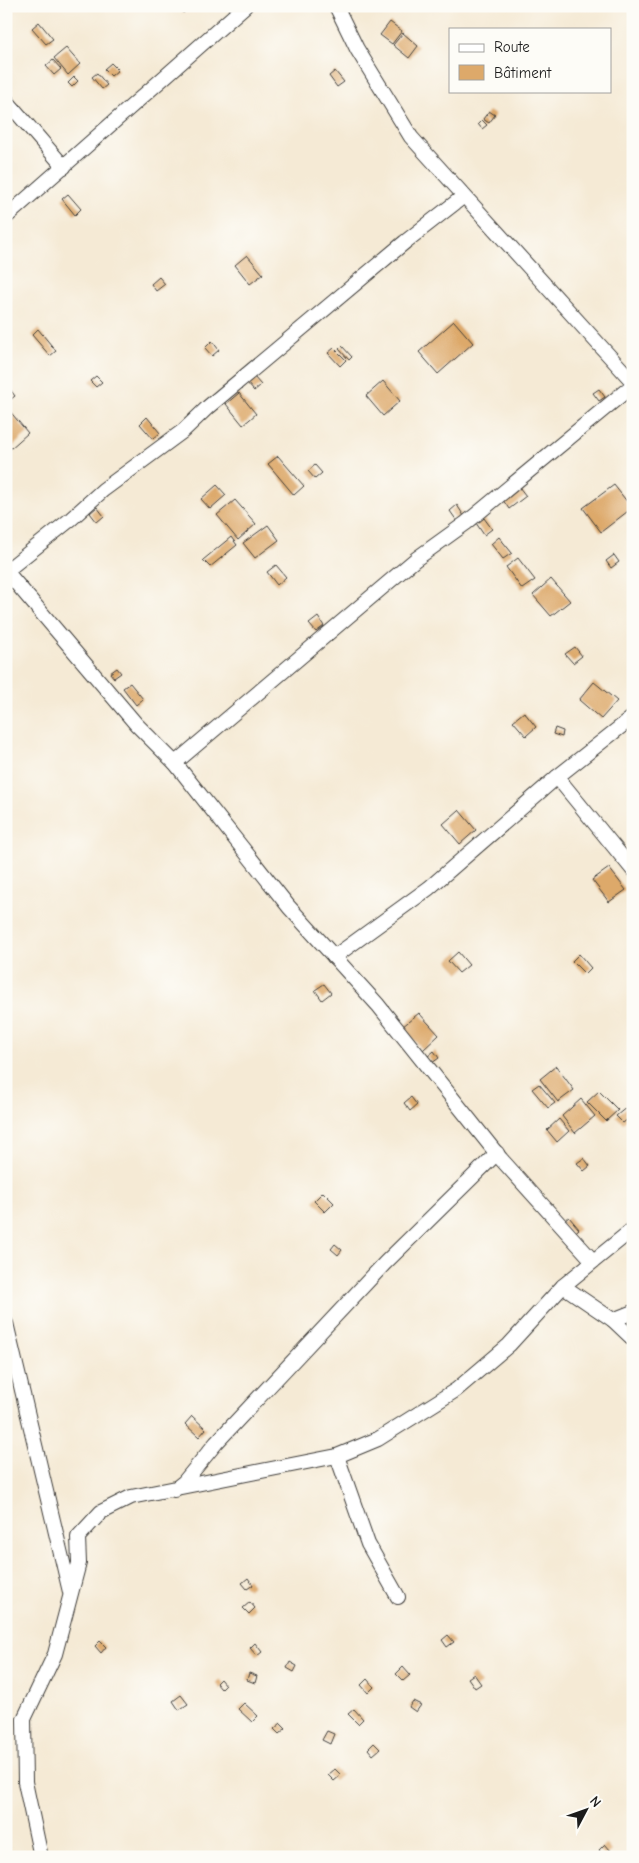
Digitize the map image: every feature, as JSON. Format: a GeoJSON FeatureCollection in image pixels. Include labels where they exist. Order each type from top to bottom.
{"type":"FeatureCollection","features":[{"type":"Feature","properties":{"kind":"street"},"geometry":{"type":"LineString","coordinates":[[6,217],[244,6]]}},
{"type":"Feature","properties":{"kind":"street"},"geometry":{"type":"LineString","coordinates":[[175,763],[416,559],[466,523],[633,383],[411,137],[357,49],[336,6]]}},
{"type":"Feature","properties":{"kind":"street"},"geometry":{"type":"LineString","coordinates":[[6,100],[64,166]]}},
{"type":"Feature","properties":{"kind":"street"},"geometry":{"type":"LineString","coordinates":[[464,196],[405,242],[208,407],[183,431],[103,490],[71,519],[6,571],[136,724],[175,763],[289,907],[378,1005],[497,1153],[593,1261]]}},
{"type":"Feature","properties":{"kind":"street"},"geometry":{"type":"LineString","coordinates":[[334,957],[429,888],[557,777],[633,717]]}},
{"type":"Feature","properties":{"kind":"street"},"geometry":{"type":"LineString","coordinates":[[557,777],[633,870]]}},
{"type":"Feature","properties":{"kind":"street"},"geometry":{"type":"LineString","coordinates":[[173,1490],[184,1482],[216,1443],[385,1263],[497,1153]]}},
{"type":"Feature","properties":{"kind":"street"},"geometry":{"type":"LineString","coordinates":[[41,1857],[25,1782],[24,1719],[55,1654],[79,1563],[78,1537],[102,1512],[131,1497],[337,1456],[378,1438],[456,1390],[509,1345],[562,1286],[633,1230]]}},
{"type":"Feature","properties":{"kind":"street"},"geometry":{"type":"LineString","coordinates":[[562,1286],[613,1320],[633,1339]]}},
{"type":"Feature","properties":{"kind":"street"},"geometry":{"type":"LineString","coordinates":[[613,1320],[633,1312]]}},
{"type":"Feature","properties":{"kind":"street"},"geometry":{"type":"LineString","coordinates":[[6,1324],[71,1596]]}},
{"type":"Feature","properties":{"kind":"street"},"geometry":{"type":"LineString","coordinates":[[337,1456],[368,1544],[398,1597]]}},
{"type":"Feature","properties":{"kind":"building"},"geometry":{"type":"Polygon","coordinates":[[[177,6],[191,6],[183,13],[177,6]]]}},
{"type":"Feature","properties":{"kind":"building"},"geometry":{"type":"Polygon","coordinates":[[[39,22],[53,39],[46,44],[32,28],[39,22]]]}},
{"type":"Feature","properties":{"kind":"building"},"geometry":{"type":"Polygon","coordinates":[[[390,22],[402,31],[392,44],[380,35],[390,22]]]}},
{"type":"Feature","properties":{"kind":"building"},"geometry":{"type":"Polygon","coordinates":[[[403,33],[418,46],[409,58],[393,45],[403,33]]]}},
{"type":"Feature","properties":{"kind":"building"},"geometry":{"type":"Polygon","coordinates":[[[66,48],[80,64],[68,75],[54,58],[66,48]]]}},
{"type":"Feature","properties":{"kind":"building"},"geometry":{"type":"Polygon","coordinates":[[[53,60],[61,69],[54,75],[46,66],[53,60]]]}},
{"type":"Feature","properties":{"kind":"building"},"geometry":{"type":"Polygon","coordinates":[[[111,63],[118,70],[111,76],[104,69],[111,63]]]}},
{"type":"Feature","properties":{"kind":"building"},"geometry":{"type":"Polygon","coordinates":[[[335,71],[344,82],[337,87],[329,76],[335,71]]]}},
{"type":"Feature","properties":{"kind":"building"},"geometry":{"type":"Polygon","coordinates":[[[97,73],[107,85],[102,89],[92,77],[97,73]]]}},
{"type":"Feature","properties":{"kind":"building"},"geometry":{"type":"Polygon","coordinates":[[[74,77],[78,81],[72,87],[68,83],[74,77]]]}},
{"type":"Feature","properties":{"kind":"building"},"geometry":{"type":"Polygon","coordinates":[[[489,111],[495,115],[489,123],[483,119],[489,111]]]}},
{"type":"Feature","properties":{"kind":"building"},"geometry":{"type":"Polygon","coordinates":[[[482,120],[487,125],[482,129],[478,124],[482,120]]]}},
{"type":"Feature","properties":{"kind":"building"},"geometry":{"type":"Polygon","coordinates":[[[68,194],[81,209],[75,215],[62,199],[68,194]]]}},
{"type":"Feature","properties":{"kind":"building"},"geometry":{"type":"Polygon","coordinates":[[[247,255],[263,274],[250,284],[235,265],[247,255]]]}},
{"type":"Feature","properties":{"kind":"building"},"geometry":{"type":"Polygon","coordinates":[[[159,277],[165,284],[156,291],[151,284],[159,277]]]}},
{"type":"Feature","properties":{"kind":"building"},"geometry":{"type":"Polygon","coordinates":[[[454,321],[473,343],[438,374],[419,352],[454,321]]]}},
{"type":"Feature","properties":{"kind":"building"},"geometry":{"type":"Polygon","coordinates":[[[38,329],[56,351],[50,356],[32,335],[38,329]]]}},
{"type":"Feature","properties":{"kind":"building"},"geometry":{"type":"Polygon","coordinates":[[[212,341],[219,350],[212,356],[205,348],[212,341]]]}},
{"type":"Feature","properties":{"kind":"building"},"geometry":{"type":"Polygon","coordinates":[[[342,346],[352,357],[349,360],[339,349],[342,346]]]}},
{"type":"Feature","properties":{"kind":"building"},"geometry":{"type":"Polygon","coordinates":[[[334,348],[346,360],[340,366],[328,353],[334,348]]]}},
{"type":"Feature","properties":{"kind":"building"},"geometry":{"type":"Polygon","coordinates":[[[96,376],[102,382],[96,387],[90,381],[96,376]]]}},
{"type":"Feature","properties":{"kind":"building"},"geometry":{"type":"Polygon","coordinates":[[[254,377],[261,385],[254,391],[247,383],[254,377]]]}},
{"type":"Feature","properties":{"kind":"building"},"geometry":{"type":"Polygon","coordinates":[[[383,381],[400,401],[383,416],[366,396],[383,381]]]}},
{"type":"Feature","properties":{"kind":"building"},"geometry":{"type":"Polygon","coordinates":[[[9,388],[15,396],[6,403],[6,390],[9,388]]]}},
{"type":"Feature","properties":{"kind":"building"},"geometry":{"type":"Polygon","coordinates":[[[599,389],[605,397],[599,401],[593,393],[599,389]]]}},
{"type":"Feature","properties":{"kind":"building"},"geometry":{"type":"Polygon","coordinates":[[[239,393],[256,414],[243,425],[226,404],[239,393]]]}},
{"type":"Feature","properties":{"kind":"building"},"geometry":{"type":"Polygon","coordinates":[[[8,409],[28,433],[10,449],[6,445],[8,409]]]}},
{"type":"Feature","properties":{"kind":"building"},"geometry":{"type":"Polygon","coordinates":[[[147,417],[160,433],[153,439],[140,424],[147,417]]]}},
{"type":"Feature","properties":{"kind":"building"},"geometry":{"type":"Polygon","coordinates":[[[278,456],[304,486],[294,495],[268,464],[278,456]]]}},
{"type":"Feature","properties":{"kind":"building"},"geometry":{"type":"Polygon","coordinates":[[[315,465],[322,473],[315,479],[308,471],[315,465]]]}},
{"type":"Feature","properties":{"kind":"building"},"geometry":{"type":"Polygon","coordinates":[[[217,485],[226,495],[210,509],[201,499],[217,485]]]}},
{"type":"Feature","properties":{"kind":"building"},"geometry":{"type":"Polygon","coordinates":[[[614,485],[632,508],[601,532],[583,508],[614,485]]]}},
{"type":"Feature","properties":{"kind":"building"},"geometry":{"type":"Polygon","coordinates":[[[519,487],[526,496],[509,509],[503,500],[519,487]]]}},
{"type":"Feature","properties":{"kind":"building"},"geometry":{"type":"Polygon","coordinates":[[[235,500],[256,524],[238,540],[217,515],[235,500]]]}},
{"type":"Feature","properties":{"kind":"building"},"geometry":{"type":"Polygon","coordinates":[[[457,505],[464,516],[457,521],[450,511],[457,505]]]}},
{"type":"Feature","properties":{"kind":"building"},"geometry":{"type":"Polygon","coordinates":[[[97,507],[104,516],[97,522],[90,513],[97,507]]]}},
{"type":"Feature","properties":{"kind":"building"},"geometry":{"type":"Polygon","coordinates":[[[484,518],[492,529],[484,535],[476,523],[484,518]]]}},
{"type":"Feature","properties":{"kind":"building"},"geometry":{"type":"Polygon","coordinates":[[[268,525],[279,540],[255,558],[243,543],[268,525]]]}},
{"type":"Feature","properties":{"kind":"building"},"geometry":{"type":"Polygon","coordinates":[[[231,537],[237,545],[210,567],[203,560],[231,537]]]}},
{"type":"Feature","properties":{"kind":"building"},"geometry":{"type":"Polygon","coordinates":[[[499,537],[512,553],[503,559],[491,544],[499,537]]]}},
{"type":"Feature","properties":{"kind":"building"},"geometry":{"type":"Polygon","coordinates":[[[614,555],[619,562],[611,568],[606,561],[614,555]]]}},
{"type":"Feature","properties":{"kind":"building"},"geometry":{"type":"Polygon","coordinates":[[[518,558],[535,580],[522,589],[506,567],[518,558]]]}},
{"type":"Feature","properties":{"kind":"building"},"geometry":{"type":"Polygon","coordinates":[[[276,565],[286,577],[277,585],[267,572],[276,565]]]}},
{"type":"Feature","properties":{"kind":"building"},"geometry":{"type":"Polygon","coordinates":[[[551,579],[570,601],[551,616],[533,595],[551,579]]]}},
{"type":"Feature","properties":{"kind":"building"},"geometry":{"type":"Polygon","coordinates":[[[318,617],[324,626],[316,632],[309,624],[318,617]]]}},
{"type":"Feature","properties":{"kind":"building"},"geometry":{"type":"Polygon","coordinates":[[[575,647],[582,656],[573,663],[565,654],[575,647]]]}},
{"type":"Feature","properties":{"kind":"building"},"geometry":{"type":"Polygon","coordinates":[[[117,668],[121,673],[114,678],[110,673],[117,668]]]}},
{"type":"Feature","properties":{"kind":"building"},"geometry":{"type":"Polygon","coordinates":[[[594,682],[617,701],[601,719],[579,700],[594,682]]]}},
{"type":"Feature","properties":{"kind":"building"},"geometry":{"type":"Polygon","coordinates":[[[130,683],[143,699],[136,705],[123,688],[130,683]]]}},
{"type":"Feature","properties":{"kind":"building"},"geometry":{"type":"Polygon","coordinates":[[[524,712],[536,727],[526,736],[513,721],[524,712]]]}},
{"type":"Feature","properties":{"kind":"building"},"geometry":{"type":"Polygon","coordinates":[[[555,728],[563,731],[562,737],[553,734],[555,728]]]}},
{"type":"Feature","properties":{"kind":"building"},"geometry":{"type":"Polygon","coordinates":[[[459,810],[476,830],[460,844],[443,824],[459,810]]]}},
{"type":"Feature","properties":{"kind":"building"},"geometry":{"type":"Polygon","coordinates":[[[609,868],[626,890],[609,902],[592,880],[609,868]]]}},
{"type":"Feature","properties":{"kind":"building"},"geometry":{"type":"Polygon","coordinates":[[[458,952],[469,965],[459,973],[448,961],[458,952]]]}},
{"type":"Feature","properties":{"kind":"building"},"geometry":{"type":"Polygon","coordinates":[[[579,954],[591,968],[585,974],[572,961],[579,954]]]}},
{"type":"Feature","properties":{"kind":"building"},"geometry":{"type":"Polygon","coordinates":[[[324,984],[331,993],[322,1000],[315,990],[324,984]]]}},
{"type":"Feature","properties":{"kind":"building"},"geometry":{"type":"Polygon","coordinates":[[[419,1013],[439,1035],[423,1050],[402,1027],[419,1013]]]}},
{"type":"Feature","properties":{"kind":"building"},"geometry":{"type":"Polygon","coordinates":[[[434,1051],[439,1058],[432,1063],[427,1057],[434,1051]]]}},
{"type":"Feature","properties":{"kind":"building"},"geometry":{"type":"Polygon","coordinates":[[[556,1066],[574,1090],[558,1102],[540,1079],[556,1066]]]}},
{"type":"Feature","properties":{"kind":"building"},"geometry":{"type":"Polygon","coordinates":[[[539,1084],[555,1103],[548,1108],[532,1089],[539,1084]]]}},
{"type":"Feature","properties":{"kind":"building"},"geometry":{"type":"Polygon","coordinates":[[[599,1091],[618,1110],[606,1121],[587,1102],[599,1091]]]}},
{"type":"Feature","properties":{"kind":"building"},"geometry":{"type":"Polygon","coordinates":[[[411,1097],[417,1105],[410,1111],[404,1103],[411,1097]]]}},
{"type":"Feature","properties":{"kind":"building"},"geometry":{"type":"Polygon","coordinates":[[[581,1099],[595,1116],[575,1133],[562,1116],[581,1099]]]}},
{"type":"Feature","properties":{"kind":"building"},"geometry":{"type":"Polygon","coordinates":[[[633,1102],[633,1115],[623,1123],[616,1116],[633,1102]]]}},
{"type":"Feature","properties":{"kind":"building"},"geometry":{"type":"Polygon","coordinates":[[[559,1119],[569,1131],[557,1142],[547,1130],[559,1119]]]}},
{"type":"Feature","properties":{"kind":"building"},"geometry":{"type":"Polygon","coordinates":[[[584,1158],[590,1166],[584,1171],[577,1163],[584,1158]]]}},
{"type":"Feature","properties":{"kind":"building"},"geometry":{"type":"Polygon","coordinates":[[[323,1192],[334,1203],[325,1212],[314,1201],[323,1192]]]}},
{"type":"Feature","properties":{"kind":"building"},"geometry":{"type":"Polygon","coordinates":[[[569,1217],[579,1229],[572,1235],[561,1223],[569,1217]]]}},
{"type":"Feature","properties":{"kind":"building"},"geometry":{"type":"Polygon","coordinates":[[[335,1244],[342,1250],[338,1255],[331,1249],[335,1244]]]}},
{"type":"Feature","properties":{"kind":"building"},"geometry":{"type":"Polygon","coordinates":[[[192,1416],[206,1429],[199,1437],[185,1424],[192,1416]]]}},
{"type":"Feature","properties":{"kind":"building"},"geometry":{"type":"Polygon","coordinates":[[[248,1578],[253,1585],[247,1589],[242,1583],[248,1578]]]}},
{"type":"Feature","properties":{"kind":"building"},"geometry":{"type":"Polygon","coordinates":[[[250,1602],[255,1608],[249,1614],[243,1608],[250,1602]]]}},
{"type":"Feature","properties":{"kind":"building"},"geometry":{"type":"Polygon","coordinates":[[[448,1635],[454,1642],[447,1647],[442,1640],[448,1635]]]}},
{"type":"Feature","properties":{"kind":"building"},"geometry":{"type":"Polygon","coordinates":[[[100,1641],[106,1647],[101,1653],[95,1646],[100,1641]]]}},
{"type":"Feature","properties":{"kind":"building"},"geometry":{"type":"Polygon","coordinates":[[[255,1643],[262,1652],[257,1656],[250,1648],[255,1643]]]}},
{"type":"Feature","properties":{"kind":"building"},"geometry":{"type":"Polygon","coordinates":[[[290,1662],[297,1666],[294,1672],[287,1668],[290,1662]]]}},
{"type":"Feature","properties":{"kind":"building"},"geometry":{"type":"Polygon","coordinates":[[[403,1667],[410,1675],[403,1681],[396,1674],[403,1667]]]}},
{"type":"Feature","properties":{"kind":"building"},"geometry":{"type":"Polygon","coordinates":[[[249,1673],[257,1676],[255,1683],[247,1680],[249,1673]]]}},
{"type":"Feature","properties":{"kind":"building"},"geometry":{"type":"Polygon","coordinates":[[[474,1674],[481,1684],[475,1688],[468,1678],[474,1674]]]}},
{"type":"Feature","properties":{"kind":"building"},"geometry":{"type":"Polygon","coordinates":[[[220,1679],[225,1685],[221,1689],[216,1683],[220,1679]]]}},
{"type":"Feature","properties":{"kind":"building"},"geometry":{"type":"Polygon","coordinates":[[[367,1679],[374,1687],[368,1693],[361,1685],[367,1679]]]}},
{"type":"Feature","properties":{"kind":"building"},"geometry":{"type":"Polygon","coordinates":[[[181,1695],[188,1704],[179,1710],[173,1701],[181,1695]]]}},
{"type":"Feature","properties":{"kind":"building"},"geometry":{"type":"Polygon","coordinates":[[[413,1701],[421,1705],[416,1712],[409,1707],[413,1701]]]}},
{"type":"Feature","properties":{"kind":"building"},"geometry":{"type":"Polygon","coordinates":[[[244,1703],[258,1716],[252,1722],[238,1709],[244,1703]]]}},
{"type":"Feature","properties":{"kind":"building"},"geometry":{"type":"Polygon","coordinates":[[[354,1709],[363,1719],[358,1724],[348,1714],[354,1709]]]}},
{"type":"Feature","properties":{"kind":"building"},"geometry":{"type":"Polygon","coordinates":[[[281,1723],[286,1728],[279,1734],[274,1729],[281,1723]]]}},
{"type":"Feature","properties":{"kind":"building"},"geometry":{"type":"Polygon","coordinates":[[[327,1731],[334,1734],[330,1744],[322,1740],[327,1731]]]}},
{"type":"Feature","properties":{"kind":"building"},"geometry":{"type":"Polygon","coordinates":[[[374,1743],[380,1749],[373,1755],[368,1749],[374,1743]]]}},
{"type":"Feature","properties":{"kind":"building"},"geometry":{"type":"Polygon","coordinates":[[[335,1769],[341,1775],[334,1781],[328,1775],[335,1769]]]}},
{"type":"Feature","properties":{"kind":"building"},"geometry":{"type":"Polygon","coordinates":[[[605,1844],[611,1851],[604,1857],[599,1850],[605,1844]]]}}]}
